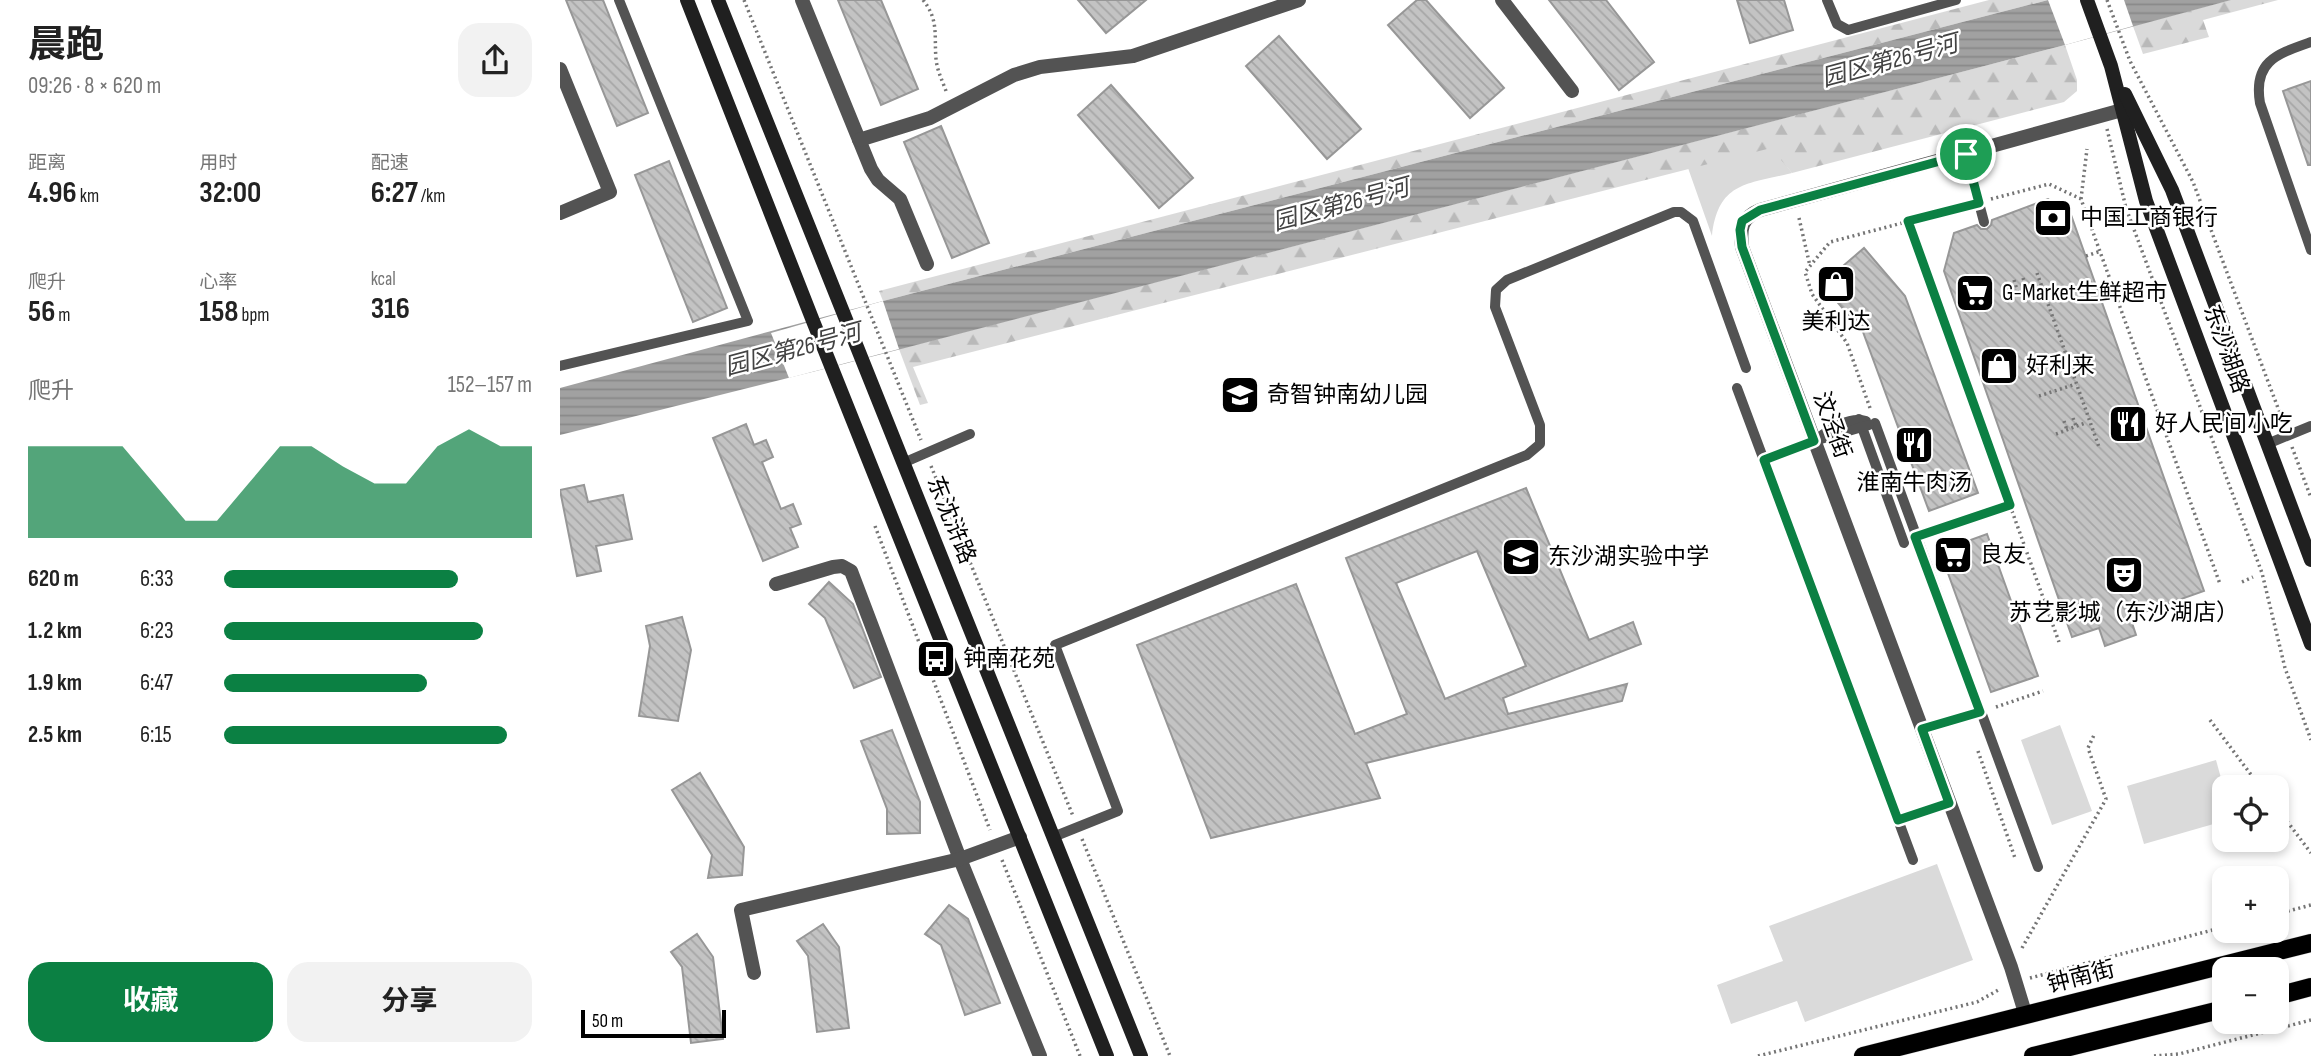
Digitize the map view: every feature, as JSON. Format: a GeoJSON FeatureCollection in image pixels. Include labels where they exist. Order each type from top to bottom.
{"type":"FeatureCollection","features":[{"type":"Feature","properties":{"kind":"main road"},"geometry":{"type":"LineString","coordinates":[[687,0],[1107,1056]]}},
{"type":"Feature","properties":{"kind":"main road","name":"东沈浒路"},"geometry":{"type":"LineString","coordinates":[[718,0],[1141,1056]]}},
{"type":"Feature","properties":{"kind":"main road","name":"东沙湖路"},"geometry":{"type":"LineString","coordinates":[[2087,0],[2110,66],[2146,201],[2311,644]]}},
{"type":"Feature","properties":{"kind":"main road","name":"东沙湖路"},"geometry":{"type":"LineString","coordinates":[[2110,66],[2172,190],[2311,560]]}},
{"type":"Feature","properties":{"kind":"main road","name":"钟南街"},"geometry":{"type":"LineString","coordinates":[[1863,1056],[2311,943]]}},
{"type":"Feature","properties":{"kind":"main road"},"geometry":{"type":"LineString","coordinates":[[2289,993],[2311,987]]}},
{"type":"Feature","properties":{"kind":"main road"},"geometry":{"type":"LineString","coordinates":[[2033,1056],[2212,1012]]}},
{"type":"Feature","properties":{"kind":"street"},"geometry":{"type":"LineString","coordinates":[[802,0],[859,140],[878,180],[900,199],[927,264]]}},
{"type":"Feature","properties":{"kind":"street"},"geometry":{"type":"LineString","coordinates":[[859,140],[930,118],[1014,75],[1040,67],[1133,55],[1299,0]]}},
{"type":"Feature","properties":{"kind":"street"},"geometry":{"type":"LineString","coordinates":[[1502,0],[1572,91]]}},
{"type":"Feature","properties":{"kind":"street"},"geometry":{"type":"LineString","coordinates":[[560,69],[610,192],[560,213]]}},
{"type":"Feature","properties":{"kind":"street","name":"汶泾街"},"geometry":{"type":"LineString","coordinates":[[2026,1016],[1742,247],[1740,230],[1742,221],[1760,210],[2122,110]]}},
{"type":"Feature","properties":{"kind":"street"},"geometry":{"type":"LineString","coordinates":[[776,584],[833,567],[842,566],[851,571],[960,859],[1040,1056]]}},
{"type":"Feature","properties":{"kind":"street"},"geometry":{"type":"LineString","coordinates":[[754,974],[741,910],[960,859],[1020,837]]}},
{"type":"Feature","properties":{"kind":"lane"},"geometry":{"type":"LineString","coordinates":[[560,366],[748,321],[619,0]]}},
{"type":"Feature","properties":{"kind":"lane"},"geometry":{"type":"LineString","coordinates":[[1827,0],[1837,24],[1848,30],[1956,0]]}},
{"type":"Feature","properties":{"kind":"lane"},"geometry":{"type":"LineString","coordinates":[[2311,42],[2280,53],[2268,62],[2260,76],[2258,88],[2260,103],[2311,250]]}},
{"type":"Feature","properties":{"kind":"lane"},"geometry":{"type":"LineString","coordinates":[[1966,154],[1984,222]]}},
{"type":"Feature","properties":{"kind":"lane"},"geometry":{"type":"LineString","coordinates":[[1053,838],[1118,811],[1055,645],[1533,452],[1539,444],[1541,425],[1495,307],[1496,290],[1507,279],[1674,212],[1681,212],[1693,221],[1745,368]]}},
{"type":"Feature","properties":{"kind":"lane"},"geometry":{"type":"LineString","coordinates":[[1737,388],[1913,860]]}},
{"type":"Feature","properties":{"kind":"lane"},"geometry":{"type":"LineString","coordinates":[[1861,423],[1904,543]]}},
{"type":"Feature","properties":{"kind":"lane"},"geometry":{"type":"LineString","coordinates":[[1764,460],[1861,423],[1875,423],[2038,867]]}},
{"type":"Feature","properties":{"kind":"lane"},"geometry":{"type":"LineString","coordinates":[[2267,444],[2311,426]]}},
{"type":"Feature","properties":{"kind":"lane"},"geometry":{"type":"LineString","coordinates":[[903,463],[970,435]]}},
{"type":"Feature","properties":{"kind":"lane"},"geometry":{"type":"LineString","coordinates":[[1922,729],[1980,712]]}},
{"type":"Feature","properties":{"kind":"lane"},"geometry":{"type":"LineString","coordinates":[[1898,820],[1949,803]]}},
{"type":"Feature","properties":{"kind":"path"},"geometry":{"type":"LineString","coordinates":[[744,0],[1170,1056]]}},
{"type":"Feature","properties":{"kind":"path"},"geometry":{"type":"LineString","coordinates":[[923,0],[934,19],[937,69],[950,99]]}},
{"type":"Feature","properties":{"kind":"path"},"geometry":{"type":"LineString","coordinates":[[2107,0],[2130,61],[2193,182],[2311,498]]}},
{"type":"Feature","properties":{"kind":"path"},"geometry":{"type":"LineString","coordinates":[[2104,116],[2126,208],[2262,573],[2285,668],[2311,740]]}},
{"type":"Feature","properties":{"kind":"path"},"geometry":{"type":"LineString","coordinates":[[2087,149],[2081,199],[2220,584]]}},
{"type":"Feature","properties":{"kind":"path"},"geometry":{"type":"LineString","coordinates":[[1875,423],[1847,343],[1812,294],[1805,272],[1830,242],[2049,184],[2081,199]]}},
{"type":"Feature","properties":{"kind":"path"},"geometry":{"type":"LineString","coordinates":[[1799,218],[1810,266]]}},
{"type":"Feature","properties":{"kind":"path"},"geometry":{"type":"LineString","coordinates":[[1908,221],[2059,642]]}},
{"type":"Feature","properties":{"kind":"path"},"geometry":{"type":"LineString","coordinates":[[2086,257],[2101,251]]}},
{"type":"Feature","properties":{"kind":"path"},"geometry":{"type":"LineString","coordinates":[[2037,273],[2099,447]]}},
{"type":"Feature","properties":{"kind":"path"},"geometry":{"type":"LineString","coordinates":[[2023,278],[2026,289]]}},
{"type":"Feature","properties":{"kind":"path"},"geometry":{"type":"LineString","coordinates":[[2014,280],[2018,293]]}},
{"type":"Feature","properties":{"kind":"path"},"geometry":{"type":"LineString","coordinates":[[2039,396],[2076,384]]}},
{"type":"Feature","properties":{"kind":"path"},"geometry":{"type":"LineString","coordinates":[[2073,418],[2076,426]]}},
{"type":"Feature","properties":{"kind":"path"},"geometry":{"type":"LineString","coordinates":[[2064,421],[2067,430]]}},
{"type":"Feature","properties":{"kind":"path"},"geometry":{"type":"LineString","coordinates":[[2056,434],[2085,423]]}},
{"type":"Feature","properties":{"kind":"path"},"geometry":{"type":"LineString","coordinates":[[1915,537],[2010,505]]}},
{"type":"Feature","properties":{"kind":"path"},"geometry":{"type":"LineString","coordinates":[[875,526],[996,846],[1080,1056]]}},
{"type":"Feature","properties":{"kind":"path"},"geometry":{"type":"LineString","coordinates":[[2242,582],[2253,577]]}},
{"type":"Feature","properties":{"kind":"path"},"geometry":{"type":"LineString","coordinates":[[1980,712],[2043,691]]}},
{"type":"Feature","properties":{"kind":"path"},"geometry":{"type":"LineString","coordinates":[[2210,720],[2251,775]]}},
{"type":"Feature","properties":{"kind":"path"},"geometry":{"type":"LineString","coordinates":[[2021,950],[2106,799],[2088,748],[2094,735]]}},
{"type":"Feature","properties":{"kind":"path"},"geometry":{"type":"LineString","coordinates":[[2289,824],[2311,853]]}},
{"type":"Feature","properties":{"kind":"path"},"geometry":{"type":"LineString","coordinates":[[2289,911],[2311,905]]}},
{"type":"Feature","properties":{"kind":"path"},"geometry":{"type":"LineString","coordinates":[[1758,1056],[1977,1002],[2015,981],[2212,931]]}},
{"type":"Feature","properties":{"kind":"path"},"geometry":{"type":"LineString","coordinates":[[2154,1056],[2179,1054],[2311,1020]]}},
{"type":"Feature","properties":{"kind":"green space"},"geometry":{"type":"Polygon","coordinates":[[[1989,0],[2048,0],[883,301],[879,291],[1989,0]]]}},
{"type":"Feature","properties":{"kind":"green space"},"geometry":{"type":"Polygon","coordinates":[[[2230,0],[2278,0],[2203,20],[2209,37],[2143,54],[2133,26],[2230,0]]]}},
{"type":"Feature","properties":{"kind":"green space"},"geometry":{"type":"Polygon","coordinates":[[[2065,45],[2077,80],[2077,91],[2064,102],[1792,173],[1771,148],[913,367],[928,403],[920,405],[899,349],[2065,45]]]}},
{"type":"Feature","properties":{"kind":"green space"},"geometry":{"type":"Polygon","coordinates":[[[1772,147],[1792,173],[1748,184],[1728,195],[1715,218],[1712,236],[1688,168],[1772,147]]]}},
{"type":"Feature","properties":{"kind":"green space"},"geometry":{"type":"Polygon","coordinates":[[[2060,725],[2092,811],[2052,825],[2021,740],[2060,725]]]}},
{"type":"Feature","properties":{"kind":"green space"},"geometry":{"type":"Polygon","coordinates":[[[2216,760],[2220,775],[2212,775],[2212,824],[2144,844],[2127,786],[2216,760]]]}},
{"type":"Feature","properties":{"kind":"green space"},"geometry":{"type":"Polygon","coordinates":[[[1937,864],[1973,960],[1805,1022],[1797,1001],[1731,1024],[1717,985],[1783,961],[1769,926],[1937,864]]]}},
{"type":"Feature","properties":{"kind":"water","name":"园区第26号河"},"geometry":{"type":"Polygon","coordinates":[[[2048,0],[2231,0],[832,367],[560,435],[560,388],[883,301],[2048,0]]]}},
{"type":"Feature","properties":{"kind":"pier"},"geometry":{"type":"Polygon","coordinates":[[[2048,0],[2124,0],[2133,26],[2065,45],[2048,0]]]}},
{"type":"Feature","properties":{"kind":"pier"},"geometry":{"type":"Polygon","coordinates":[[[883,301],[899,349],[789,378],[771,333],[883,301]]]}},
{"type":"Feature","properties":{"kind":"building"},"geometry":{"type":"Polygon","coordinates":[[[566,0],[603,0],[648,113],[617,126],[566,0]]]}},
{"type":"Feature","properties":{"kind":"building"},"geometry":{"type":"Polygon","coordinates":[[[838,0],[881,0],[918,89],[881,105],[838,0]]]}},
{"type":"Feature","properties":{"kind":"building"},"geometry":{"type":"Polygon","coordinates":[[[1078,0],[1146,0],[1106,33],[1078,0]]]}},
{"type":"Feature","properties":{"kind":"building"},"geometry":{"type":"Polygon","coordinates":[[[1417,0],[1426,0],[1504,88],[1470,118],[1388,25],[1417,0]]]}},
{"type":"Feature","properties":{"kind":"building"},"geometry":{"type":"Polygon","coordinates":[[[1549,0],[1606,0],[1654,62],[1619,90],[1549,0]]]}},
{"type":"Feature","properties":{"kind":"building"},"geometry":{"type":"Polygon","coordinates":[[[1737,0],[1784,0],[1793,30],[1750,43],[1737,0]]]}},
{"type":"Feature","properties":{"kind":"building"},"geometry":{"type":"Polygon","coordinates":[[[1279,36],[1361,129],[1327,159],[1246,66],[1279,36]]]}},
{"type":"Feature","properties":{"kind":"building"},"geometry":{"type":"Polygon","coordinates":[[[2311,81],[2311,165],[2308,165],[2283,91],[2311,81]]]}},
{"type":"Feature","properties":{"kind":"building"},"geometry":{"type":"Polygon","coordinates":[[[1111,85],[1193,178],[1159,208],[1078,115],[1111,85]]]}},
{"type":"Feature","properties":{"kind":"building"},"geometry":{"type":"Polygon","coordinates":[[[941,126],[989,243],[952,258],[904,142],[941,126]]]}},
{"type":"Feature","properties":{"kind":"building"},"geometry":{"type":"Polygon","coordinates":[[[669,161],[727,308],[693,322],[635,175],[669,161]]]}},
{"type":"Feature","properties":{"kind":"building"},"geometry":{"type":"Polygon","coordinates":[[[2048,199],[2071,215],[2204,591],[2130,617],[2136,635],[2105,646],[2099,628],[2072,637],[1944,271],[1954,233],[1977,225],[1981,229],[1987,229],[1992,220],[2048,199]]]}},
{"type":"Feature","properties":{"kind":"building"},"geometry":{"type":"Polygon","coordinates":[[[1864,248],[1905,296],[1978,493],[1929,511],[1863,332],[1822,284],[1864,248]]]}},
{"type":"Feature","properties":{"kind":"building"},"geometry":{"type":"Polygon","coordinates":[[[746,424],[754,445],[766,440],[773,457],[762,462],[781,509],[793,504],[801,524],[790,528],[798,547],[763,561],[713,438],[746,424]]]}},
{"type":"Feature","properties":{"kind":"building"},"geometry":{"type":"Polygon","coordinates":[[[584,485],[588,502],[623,495],[632,539],[596,546],[601,571],[577,576],[560,490],[584,485]]]}},
{"type":"Feature","properties":{"kind":"building"},"geometry":{"type":"Polygon","coordinates":[[[1526,488],[1589,640],[1633,622],[1641,644],[1503,698],[1508,714],[1627,684],[1622,701],[1366,763],[1380,798],[1211,838],[1137,645],[1296,584],[1355,734],[1407,714],[1346,558],[1526,488]],[[1477,551],[1396,583],[1445,699],[1526,666],[1477,551]]]}},
{"type":"Feature","properties":{"kind":"building"},"geometry":{"type":"Polygon","coordinates":[[[1987,534],[2038,676],[1991,692],[1940,551],[1987,534]]]}},
{"type":"Feature","properties":{"kind":"building"},"geometry":{"type":"Polygon","coordinates":[[[829,582],[853,604],[881,677],[854,688],[825,618],[809,604],[829,582]]]}},
{"type":"Feature","properties":{"kind":"building"},"geometry":{"type":"Polygon","coordinates":[[[682,617],[691,650],[678,721],[639,716],[650,646],[646,626],[682,617]]]}},
{"type":"Feature","properties":{"kind":"building"},"geometry":{"type":"Polygon","coordinates":[[[892,730],[920,802],[920,833],[887,834],[887,809],[861,741],[892,730]]]}},
{"type":"Feature","properties":{"kind":"building"},"geometry":{"type":"Polygon","coordinates":[[[700,773],[744,847],[742,875],[708,878],[712,855],[672,790],[700,773]]]}},
{"type":"Feature","properties":{"kind":"building"},"geometry":{"type":"Polygon","coordinates":[[[949,905],[968,919],[1000,1003],[965,1015],[941,945],[925,934],[949,905]]]}},
{"type":"Feature","properties":{"kind":"building"},"geometry":{"type":"Polygon","coordinates":[[[823,924],[839,947],[849,1028],[817,1032],[808,956],[797,941],[823,924]]]}},
{"type":"Feature","properties":{"kind":"building"},"geometry":{"type":"Polygon","coordinates":[[[697,934],[713,957],[723,1039],[691,1043],[682,967],[671,952],[697,934]]]}},
{"type":"Feature","properties":{"kind":"place","name":"中国工商银行"},"geometry":{"type":"Point","coordinates":[2053,218]}},
{"type":"Feature","properties":{"kind":"place","name":"美利达"},"geometry":{"type":"Point","coordinates":[1836,284]}},
{"type":"Feature","properties":{"kind":"place","name":"G-Market生鲜超市"},"geometry":{"type":"Point","coordinates":[1975,293]}},
{"type":"Feature","properties":{"kind":"place","name":"好利来"},"geometry":{"type":"Point","coordinates":[1999,366]}},
{"type":"Feature","properties":{"kind":"place","name":"奇智钟南幼儿园"},"geometry":{"type":"Point","coordinates":[1240,395]}},
{"type":"Feature","properties":{"kind":"place","name":"好人民间小吃"},"geometry":{"type":"Point","coordinates":[2128,424]}},
{"type":"Feature","properties":{"kind":"place","name":"淮南牛肉汤"},"geometry":{"type":"Point","coordinates":[1914,445]}},
{"type":"Feature","properties":{"kind":"place","name":"良友"},"geometry":{"type":"Point","coordinates":[1953,555]}},
{"type":"Feature","properties":{"kind":"place","name":"东沙湖实验中学"},"geometry":{"type":"Point","coordinates":[1521,557]}},
{"type":"Feature","properties":{"kind":"place","name":"苏艺影城（东沙湖店）"},"geometry":{"type":"Point","coordinates":[2124,575]}},
{"type":"Feature","properties":{"kind":"place","name":"钟南花苑"},"geometry":{"type":"Point","coordinates":[936,659]}},
{"type":"Feature","properties":{"kind":"route"},"geometry":{"type":"LineString","coordinates":[[1966,154],[1979,203],[1908,221],[2010,505],[1915,537],[1980,712],[1922,729],[1949,803],[1898,820],[1764,460],[1814,441],[1742,247],[1740,230],[1742,221],[1760,210],[1966,154]]}}]}
